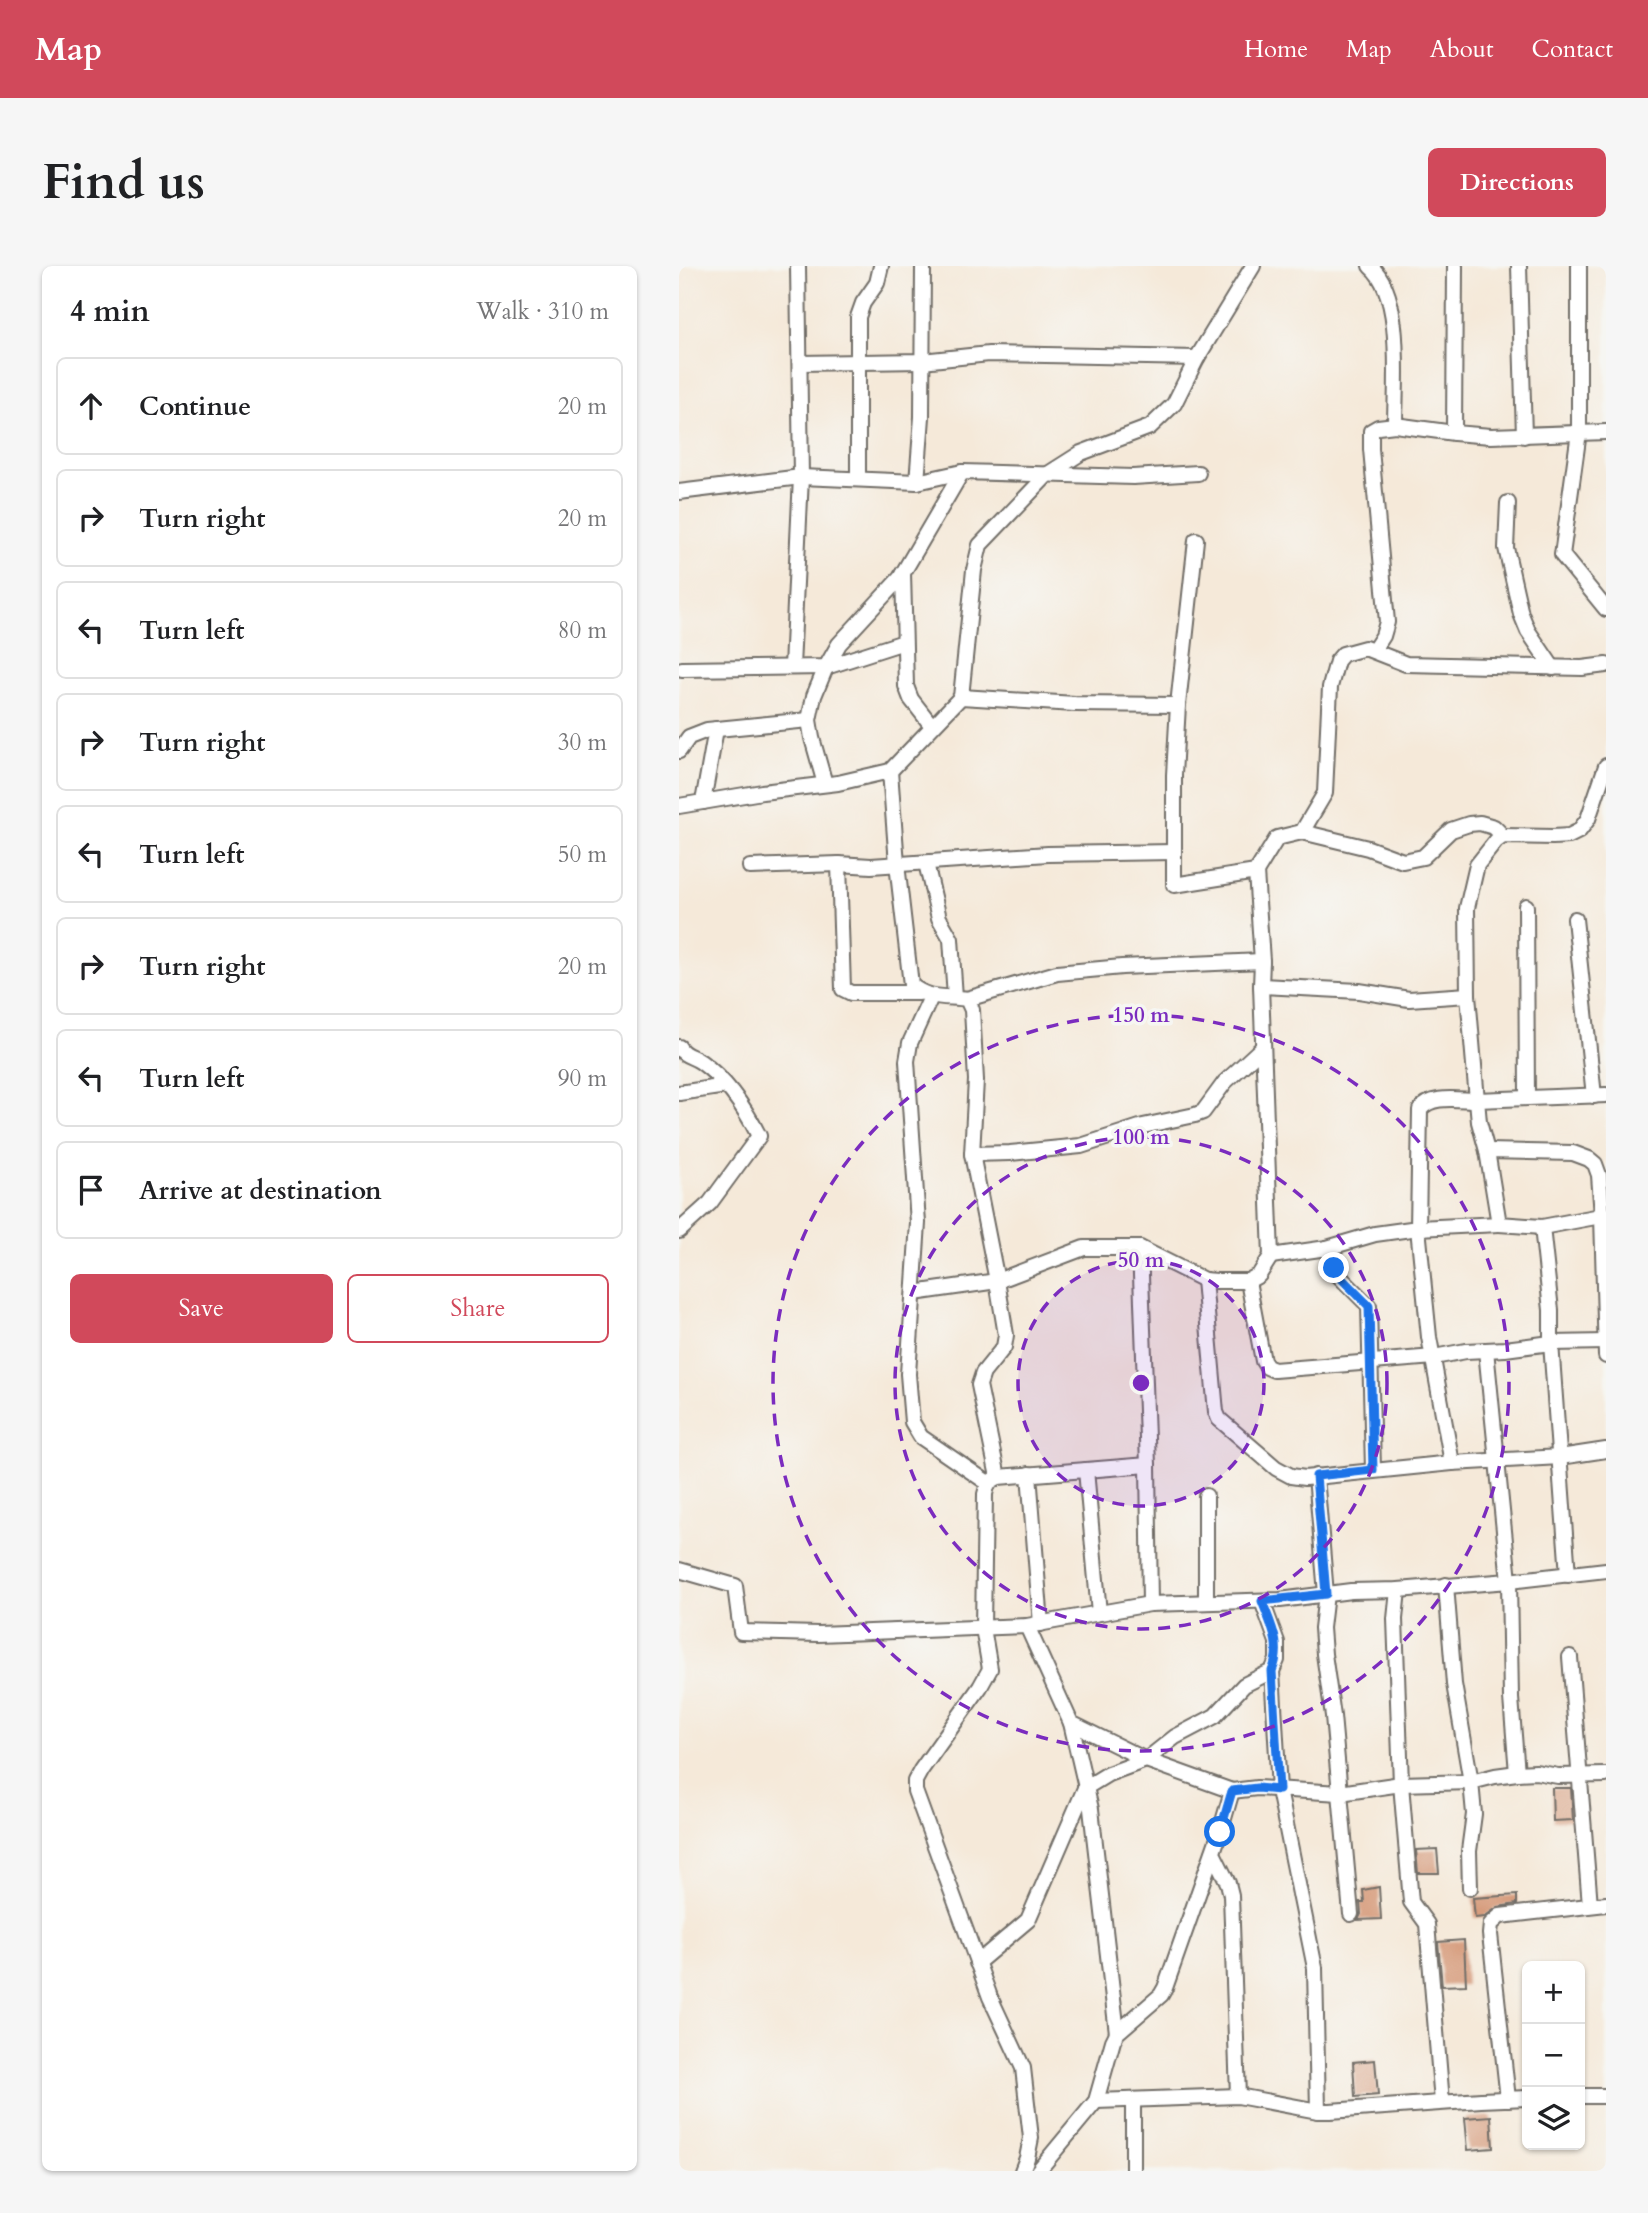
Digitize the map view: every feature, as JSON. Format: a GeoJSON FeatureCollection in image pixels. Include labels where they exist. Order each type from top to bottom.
{"type":"FeatureCollection","features":[{"type":"Feature","properties":{"kind":"street"},"geometry":{"type":"LineString","coordinates":[[792,667],[801,477],[798,266]]}},
{"type":"Feature","properties":{"kind":"street"},"geometry":{"type":"LineString","coordinates":[[858,479],[860,310],[877,283],[881,266]]}},
{"type":"Feature","properties":{"kind":"street"},"geometry":{"type":"LineString","coordinates":[[917,482],[922,417],[923,266]]}},
{"type":"Feature","properties":{"kind":"street"},"geometry":{"type":"LineString","coordinates":[[679,806],[838,783],[890,771],[961,697],[974,570],[981,545],[1048,474],[1081,453],[1150,428],[1174,404],[1197,358],[1253,266]]}},
{"type":"Feature","properties":{"kind":"street"},"geometry":{"type":"LineString","coordinates":[[1370,266],[1387,293],[1392,312],[1395,336],[1395,425]]}},
{"type":"Feature","properties":{"kind":"street"},"geometry":{"type":"LineString","coordinates":[[1454,433],[1455,266]]}},
{"type":"Feature","properties":{"kind":"street"},"geometry":{"type":"LineString","coordinates":[[1519,266],[1524,436]]}},
{"type":"Feature","properties":{"kind":"street"},"geometry":{"type":"LineString","coordinates":[[1579,266],[1579,432],[1562,555],[1606,609]]}},
{"type":"Feature","properties":{"kind":"street"},"geometry":{"type":"LineString","coordinates":[[800,363],[922,361],[989,354],[1197,358]]}},
{"type":"Feature","properties":{"kind":"street"},"geometry":{"type":"LineString","coordinates":[[1374,650],[1383,636],[1387,622],[1371,431],[1378,426],[1395,425],[1454,433],[1524,436],[1606,432]]}},
{"type":"Feature","properties":{"kind":"street"},"geometry":{"type":"LineString","coordinates":[[825,784],[809,720],[814,696],[826,667],[839,644],[903,573],[962,472]]}},
{"type":"Feature","properties":{"kind":"street"},"geometry":{"type":"LineString","coordinates":[[679,492],[801,477],[917,482],[962,472],[1133,477],[1198,473]]}},
{"type":"Feature","properties":{"kind":"street"},"geometry":{"type":"LineString","coordinates":[[1508,503],[1506,548],[1521,614],[1528,631],[1553,668]]}},
{"type":"Feature","properties":{"kind":"street"},"geometry":{"type":"LineString","coordinates":[[1196,540],[1178,705],[1174,775],[1174,885],[1256,872]]}},
{"type":"Feature","properties":{"kind":"street"},"geometry":{"type":"LineString","coordinates":[[903,573],[906,686],[911,698],[932,726]]}},
{"type":"Feature","properties":{"kind":"street"},"geometry":{"type":"LineString","coordinates":[[682,669],[826,667],[904,642]]}},
{"type":"Feature","properties":{"kind":"street"},"geometry":{"type":"LineString","coordinates":[[1302,832],[1325,793],[1330,687],[1337,661],[1343,654],[1365,648],[1406,664],[1553,668],[1582,668],[1606,664]]}},
{"type":"Feature","properties":{"kind":"street"},"geometry":{"type":"LineString","coordinates":[[961,697],[1075,704],[1178,705]]}},
{"type":"Feature","properties":{"kind":"street"},"geometry":{"type":"LineString","coordinates":[[679,751],[689,737],[716,729],[809,720]]}},
{"type":"Feature","properties":{"kind":"street"},"geometry":{"type":"LineString","coordinates":[[703,802],[716,729]]}},
{"type":"Feature","properties":{"kind":"street"},"geometry":{"type":"LineString","coordinates":[[1499,1224],[1487,1151],[1479,1122],[1468,995],[1468,908],[1473,875],[1489,849],[1503,836],[1569,836],[1579,831],[1588,819],[1606,766]]}},
{"type":"Feature","properties":{"kind":"street"},"geometry":{"type":"LineString","coordinates":[[890,771],[897,864],[911,985],[925,995]]}},
{"type":"Feature","properties":{"kind":"street"},"geometry":{"type":"LineString","coordinates":[[914,1293],[997,1281],[1084,1248],[1140,1248],[1204,1280],[1248,1281],[1259,1275],[1271,1256],[1262,961],[1256,872],[1277,838],[1302,832],[1368,848],[1403,862],[1423,857],[1451,830],[1469,824],[1480,823],[1494,827],[1503,836]]}},
{"type":"Feature","properties":{"kind":"street"},"geometry":{"type":"LineString","coordinates":[[750,867],[839,864],[871,866],[1048,854],[1174,852]]}},
{"type":"Feature","properties":{"kind":"street"},"geometry":{"type":"LineString","coordinates":[[926,863],[939,918],[951,939],[961,998],[972,1010],[976,1080],[972,1154],[1006,1335],[1004,1347],[983,1373],[979,1385],[993,1480],[985,1494],[983,1628],[990,1669],[921,1770],[915,1781],[915,1791],[990,1997],[1023,2068],[1031,2138],[1022,2171]]}},
{"type":"Feature","properties":{"kind":"street"},"geometry":{"type":"LineString","coordinates":[[839,864],[843,989],[851,993],[961,998],[1056,974],[1122,967],[1262,961]]}},
{"type":"Feature","properties":{"kind":"street"},"geometry":{"type":"LineString","coordinates":[[1526,906],[1527,1098]]}},
{"type":"Feature","properties":{"kind":"street"},"geometry":{"type":"LineString","coordinates":[[1452,1463],[1429,1337],[1418,1228],[1420,1110],[1424,1104],[1437,1100],[1600,1096],[1575,919]]}},
{"type":"Feature","properties":{"kind":"street"},"geometry":{"type":"LineString","coordinates":[[1261,986],[1359,991],[1409,999],[1468,995]]}},
{"type":"Feature","properties":{"kind":"street"},"geometry":{"type":"LineString","coordinates":[[925,995],[909,1043],[907,1061],[918,1223],[908,1374],[912,1422],[921,1437],[993,1480],[1029,1474],[1148,1465]]}},
{"type":"Feature","properties":{"kind":"street"},"geometry":{"type":"LineString","coordinates":[[679,1046],[682,1052],[701,1062],[726,1086],[746,1111],[759,1136],[711,1203],[679,1231]]}},
{"type":"Feature","properties":{"kind":"street"},"geometry":{"type":"LineString","coordinates":[[972,1154],[1081,1146],[1143,1126],[1195,1115],[1203,1112],[1225,1082],[1263,1047]]}},
{"type":"Feature","properties":{"kind":"street"},"geometry":{"type":"LineString","coordinates":[[679,1093],[726,1086]]}},
{"type":"Feature","properties":{"kind":"street"},"geometry":{"type":"LineString","coordinates":[[1248,1281],[1263,1361],[1273,1370],[1434,1357],[1466,1351],[1551,1343],[1606,1347],[1604,1215],[1595,1164],[1590,1159],[1573,1153],[1487,1151]]}},
{"type":"Feature","properties":{"kind":"street"},"geometry":{"type":"LineString","coordinates":[[1271,1256],[1327,1248],[1375,1234],[1418,1228],[1499,1224],[1542,1227],[1604,1215]]}},
{"type":"Feature","properties":{"kind":"street"},"geometry":{"type":"LineString","coordinates":[[1542,1227],[1551,1310],[1551,1343],[1568,1575]]}},
{"type":"Feature","properties":{"kind":"street"},"geometry":{"type":"LineString","coordinates":[[1140,1248],[1150,1604]]}},
{"type":"Feature","properties":{"kind":"street"},"geometry":{"type":"LineString","coordinates":[[1327,1248],[1338,1275],[1369,1306],[1373,1470]]}},
{"type":"Feature","properties":{"kind":"street"},"geometry":{"type":"LineString","coordinates":[[1204,1280],[1216,1412],[1219,1419],[1283,1473],[1305,1478],[1452,1463],[1560,1457],[1606,1450]]}},
{"type":"Feature","properties":{"kind":"street"},"geometry":{"type":"LineString","coordinates":[[1486,1350],[1509,1581],[1511,1698],[1517,1773]]}},
{"type":"Feature","properties":{"kind":"street"},"geometry":{"type":"LineString","coordinates":[[1086,1470],[1099,1613]]}},
{"type":"Feature","properties":{"kind":"street"},"geometry":{"type":"LineString","coordinates":[[1029,1474],[1034,1625],[1070,1723],[1091,1810],[1117,2033]]}},
{"type":"Feature","properties":{"kind":"street"},"geometry":{"type":"LineString","coordinates":[[1316,1476],[1326,1594],[1323,1641],[1333,1716],[1351,1914]]}},
{"type":"Feature","properties":{"kind":"street"},"geometry":{"type":"LineString","coordinates":[[1206,1496],[1206,1602]]}},
{"type":"Feature","properties":{"kind":"street"},"geometry":{"type":"LineString","coordinates":[[679,1570],[735,1586],[741,1632],[818,1634],[1034,1625],[1150,1604],[1262,1601],[1371,1589],[1398,1590],[1509,1581],[1606,1570]]}},
{"type":"Feature","properties":{"kind":"street"},"geometry":{"type":"LineString","coordinates":[[1447,1585],[1454,1684],[1471,1782],[1471,1888]]}},
{"type":"Feature","properties":{"kind":"street"},"geometry":{"type":"LineString","coordinates":[[1398,1590],[1395,1619],[1401,1784],[1411,1902],[1427,1924],[1442,2102]]}},
{"type":"Feature","properties":{"kind":"street"},"geometry":{"type":"LineString","coordinates":[[1262,1601],[1277,1642],[1277,1660],[1272,1671],[1279,1790],[1315,1968],[1318,2111]]}},
{"type":"Feature","properties":{"kind":"street"},"geometry":{"type":"LineString","coordinates":[[1570,1657],[1590,1905]]}},
{"type":"Feature","properties":{"kind":"street"},"geometry":{"type":"LineString","coordinates":[[977,1963],[1028,1920],[1085,1788],[1108,1774],[1146,1760],[1175,1737],[1215,1716],[1244,1685],[1272,1671]]}},
{"type":"Feature","properties":{"kind":"street"},"geometry":{"type":"LineString","coordinates":[[1070,1723],[1146,1760],[1232,1791],[1257,1788],[1340,1793],[1401,1784],[1471,1782],[1517,1773],[1606,1775]]}},
{"type":"Feature","properties":{"kind":"street"},"geometry":{"type":"LineString","coordinates":[[1038,2171],[1096,2101],[1117,2033],[1161,1995],[1165,1988],[1232,1791]]}},
{"type":"Feature","properties":{"kind":"street"},"geometry":{"type":"LineString","coordinates":[[1213,1853],[1229,1883],[1231,1895],[1238,2096]]}},
{"type":"Feature","properties":{"kind":"street"},"geometry":{"type":"LineString","coordinates":[[1508,2099],[1491,1924],[1500,1916],[1606,1904]]}},
{"type":"Feature","properties":{"kind":"street"},"geometry":{"type":"LineString","coordinates":[[1096,2101],[1238,2096],[1318,2111],[1522,2098]]}},
{"type":"Feature","properties":{"kind":"street"},"geometry":{"type":"LineString","coordinates":[[1585,2096],[1606,2096]]}},
{"type":"Feature","properties":{"kind":"street"},"geometry":{"type":"LineString","coordinates":[[1133,2099],[1133,2171]]}},
{"type":"Feature","properties":{"kind":"building"},"geometry":{"type":"Polygon","coordinates":[[[1552,1788],[1571,1788],[1573,1820],[1553,1821],[1552,1788]]]}},
{"type":"Feature","properties":{"kind":"building"},"geometry":{"type":"Polygon","coordinates":[[[1437,1849],[1439,1873],[1418,1873],[1416,1850],[1437,1849]]]}},
{"type":"Feature","properties":{"kind":"building"},"geometry":{"type":"Polygon","coordinates":[[[1379,1887],[1381,1919],[1358,1920],[1361,1914],[1360,1902],[1364,1902],[1363,1890],[1379,1887]]]}},
{"type":"Feature","properties":{"kind":"building"},"geometry":{"type":"Polygon","coordinates":[[[1517,1895],[1517,1904],[1498,1907],[1484,1917],[1475,1918],[1473,1898],[1517,1895]]]}},
{"type":"Feature","properties":{"kind":"building"},"geometry":{"type":"Polygon","coordinates":[[[1464,1940],[1466,1985],[1442,1986],[1438,1942],[1464,1940]]]}},
{"type":"Feature","properties":{"kind":"building"},"geometry":{"type":"Polygon","coordinates":[[[1375,2060],[1378,2095],[1355,2097],[1353,2062],[1375,2060]]]}},
{"type":"Feature","properties":{"kind":"building"},"geometry":{"type":"Polygon","coordinates":[[[1491,2116],[1493,2148],[1468,2150],[1465,2118],[1491,2116]]]}},
{"type":"Feature","properties":{"kind":"route"},"geometry":{"type":"LineString","coordinates":[[1220,1832],[1232,1791],[1257,1788],[1279,1790],[1272,1671],[1277,1660],[1277,1642],[1262,1601],[1326,1594],[1316,1476],[1373,1470],[1369,1306],[1334,1268]]}}]}
